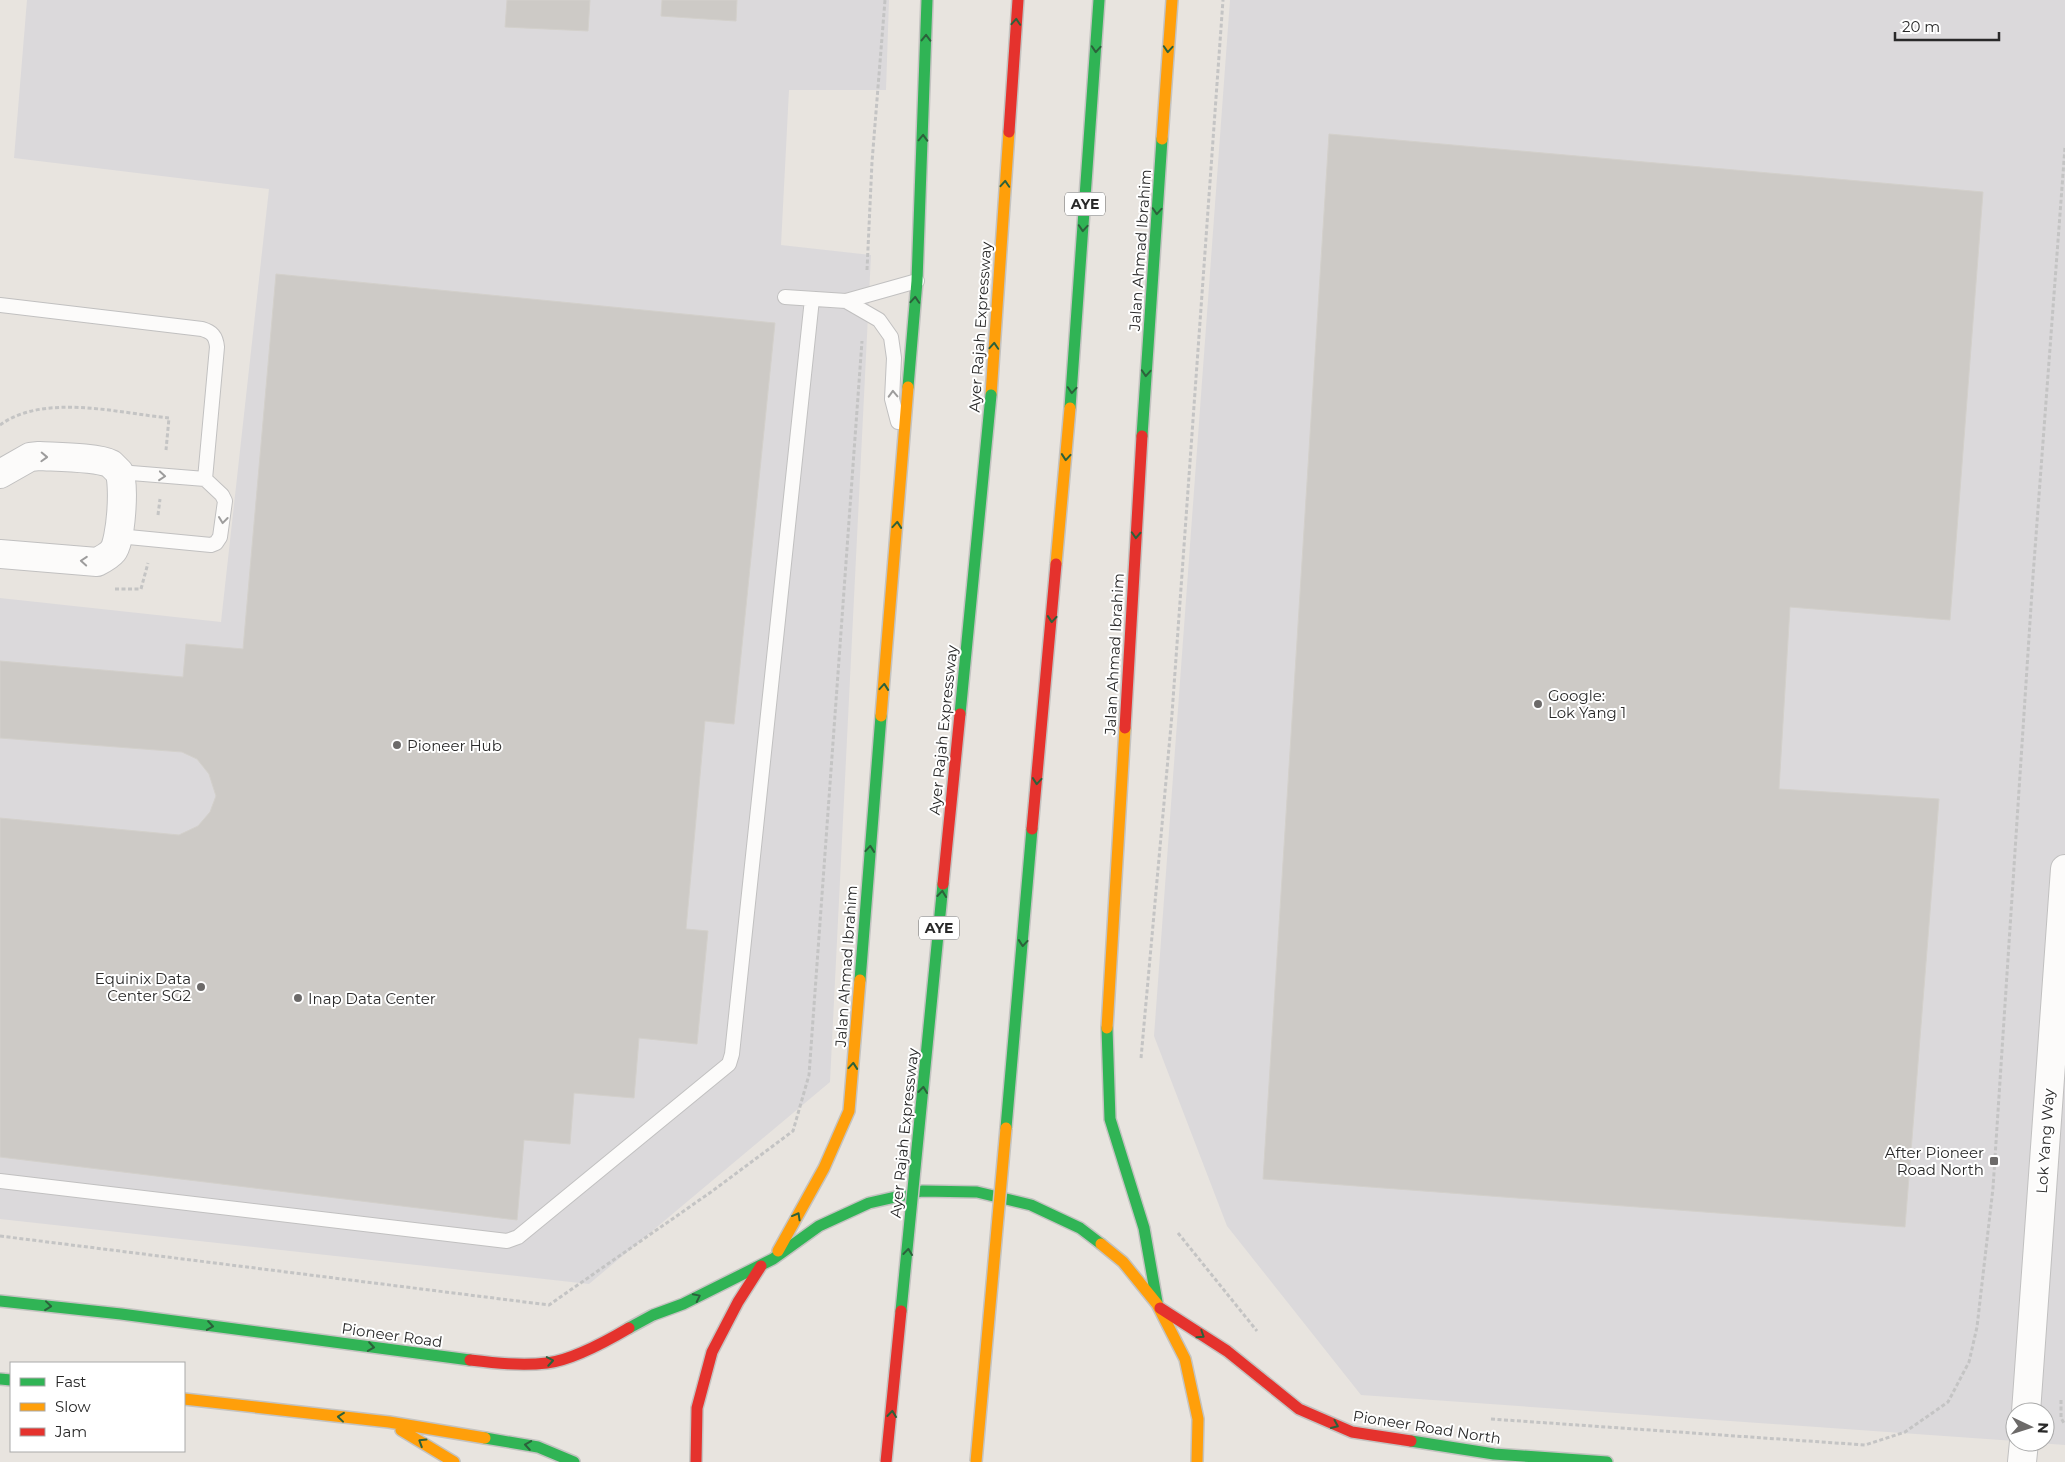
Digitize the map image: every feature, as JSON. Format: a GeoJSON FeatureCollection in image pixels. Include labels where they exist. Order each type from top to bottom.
{"type":"FeatureCollection","features":[{"type":"Feature","properties":{"kind":"main road","name":"Jalan Ahmad Ibrahim"},"geometry":{"type":"LineString","coordinates":[[773,1259],[824,1168],[849,1111],[917,281],[927,0]]}},
{"type":"Feature","properties":{"kind":"main road","name":"Ayer Rajah Expressway"},"geometry":{"type":"LineString","coordinates":[[886,1462],[991,395],[1018,0]]}},
{"type":"Feature","properties":{"kind":"main road","name":"AYE"},"geometry":{"type":"LineString","coordinates":[[976,1462],[1070,408],[1100,0]]}},
{"type":"Feature","properties":{"kind":"main road","name":"Jalan Ahmad Ibrahim"},"geometry":{"type":"LineString","coordinates":[[1158,1306],[1144,1228],[1110,1119],[1106,1043],[1142,440],[1172,0]]}},
{"type":"Feature","properties":{"kind":"main road","name":"Pioneer Road"},"geometry":{"type":"LineString","coordinates":[[0,1301],[120,1314],[501,1364],[549,1363],[596,1348],[653,1315],[683,1304],[773,1259],[819,1226],[869,1202],[922,1191],[977,1192],[1031,1205],[1080,1228],[1123,1262],[1158,1306]]}},
{"type":"Feature","properties":{"kind":"main road"},"geometry":{"type":"LineString","coordinates":[[696,1462],[697,1408],[712,1352],[738,1302],[761,1265]]}},
{"type":"Feature","properties":{"kind":"main road"},"geometry":{"type":"LineString","coordinates":[[1158,1306],[1185,1359],[1198,1419],[1197,1462]]}},
{"type":"Feature","properties":{"kind":"main road","name":"Pioneer Road North"},"geometry":{"type":"LineString","coordinates":[[1158,1306],[1226,1351],[1299,1409],[1352,1432],[1494,1454],[1607,1462]]}},
{"type":"Feature","properties":{"kind":"main road"},"geometry":{"type":"LineString","coordinates":[[185,1399],[389,1422],[538,1447],[574,1462]]}},
{"type":"Feature","properties":{"kind":"main road"},"geometry":{"type":"LineString","coordinates":[[389,1422],[454,1462]]}},
{"type":"Feature","properties":{"kind":"street"},"geometry":{"type":"LineString","coordinates":[[0,474],[30,457],[98,460],[110,464],[119,472],[122,486],[118,536],[113,551],[97,562],[0,554]]}},
{"type":"Feature","properties":{"kind":"street","name":"Lok Yang Way"},"geometry":{"type":"LineString","coordinates":[[2027,1402],[2065,869]]}},
{"type":"Feature","properties":{"kind":"lane"},"geometry":{"type":"LineString","coordinates":[[785,298],[846,301],[917,281]]}},
{"type":"Feature","properties":{"kind":"lane"},"geometry":{"type":"LineString","coordinates":[[0,1181],[507,1241],[518,1237],[729,1064],[732,1054],[812,299]]}},
{"type":"Feature","properties":{"kind":"lane"},"geometry":{"type":"LineString","coordinates":[[846,301],[878,320],[890,337],[894,358],[892,399],[904,442]]}},
{"type":"Feature","properties":{"kind":"lane"},"geometry":{"type":"LineString","coordinates":[[0,305],[202,329],[211,332],[217,340],[217,347],[205,479]]}},
{"type":"Feature","properties":{"kind":"lane"},"geometry":{"type":"LineString","coordinates":[[118,536],[211,545],[216,543],[222,532],[225,501],[222,495],[205,479],[119,472]]}},
{"type":"Feature","properties":{"kind":"path"},"geometry":{"type":"LineString","coordinates":[[865,296],[872,162],[886,0]]}},
{"type":"Feature","properties":{"kind":"path"},"geometry":{"type":"LineString","coordinates":[[1140,1063],[1172,714],[1223,0]]}},
{"type":"Feature","properties":{"kind":"path"},"geometry":{"type":"LineString","coordinates":[[1484,1418],[1865,1445],[1905,1432],[1948,1402],[1969,1362],[1977,1327],[1994,1188],[2034,566],[2065,147]]}},
{"type":"Feature","properties":{"kind":"path"},"geometry":{"type":"LineString","coordinates":[[0,1236],[549,1305],[793,1131],[809,1075],[864,310]]}},
{"type":"Feature","properties":{"kind":"path"},"geometry":{"type":"LineString","coordinates":[[1178,1231],[1182,1239],[1257,1332]]}},
{"type":"Feature","properties":{"kind":"shaded area"},"geometry":{"type":"Polygon","coordinates":[[[27,0],[889,0],[886,90],[789,90],[781,245],[871,255],[830,1082],[589,1284],[0,1219],[0,598],[221,622],[269,189],[14,158],[27,0]]]}},
{"type":"Feature","properties":{"kind":"shaded area"},"geometry":{"type":"Polygon","coordinates":[[[1230,0],[2065,0],[2065,1445],[2055,1444],[2055,1402],[2005,1402],[2005,1440],[1361,1395],[1227,1226],[1154,1036],[1230,0]]]}},
{"type":"Feature","properties":{"kind":"building"},"geometry":{"type":"Polygon","coordinates":[[[507,0],[590,0],[588,31],[505,27],[507,0]]]}},
{"type":"Feature","properties":{"kind":"building"},"geometry":{"type":"Polygon","coordinates":[[[662,0],[737,0],[736,21],[661,16],[662,0]]]}},
{"type":"Feature","properties":{"kind":"building","name":"Google: Lok Yang 1"},"geometry":{"type":"Polygon","coordinates":[[[1329,134],[1983,192],[1950,620],[1790,607],[1779,789],[1939,799],[1905,1227],[1263,1179],[1329,134]]]}},
{"type":"Feature","properties":{"kind":"building","name":"Pioneer Hub"},"geometry":{"type":"Polygon","coordinates":[[[276,274],[775,323],[734,724],[705,721],[686,929],[708,931],[697,1044],[639,1038],[634,1098],[574,1093],[570,1144],[524,1140],[517,1220],[0,1157],[0,818],[179,835],[198,826],[210,812],[216,796],[209,774],[197,759],[182,752],[0,738],[0,661],[183,677],[186,644],[243,649],[276,274]]]}},
{"type":"Feature","properties":{"kind":"traffic: fast"},"geometry":{"type":"LineString","coordinates":[[908,387],[917,281],[927,0]]}},
{"type":"Feature","properties":{"kind":"traffic: fast"},"geometry":{"type":"LineString","coordinates":[[1070,408],[1099,0]]}},
{"type":"Feature","properties":{"kind":"traffic: fast"},"geometry":{"type":"LineString","coordinates":[[1142,436],[1162,139]]}},
{"type":"Feature","properties":{"kind":"traffic: fast"},"geometry":{"type":"LineString","coordinates":[[960,714],[991,395]]}},
{"type":"Feature","properties":{"kind":"traffic: fast"},"geometry":{"type":"LineString","coordinates":[[860,980],[881,716]]}},
{"type":"Feature","properties":{"kind":"traffic: fast"},"geometry":{"type":"LineString","coordinates":[[1006,1128],[1032,829]]}},
{"type":"Feature","properties":{"kind":"traffic: fast"},"geometry":{"type":"LineString","coordinates":[[901,1311],[943,884]]}},
{"type":"Feature","properties":{"kind":"traffic: fast"},"geometry":{"type":"LineString","coordinates":[[1107,1028],[1110,1119],[1144,1228],[1157,1302]]}},
{"type":"Feature","properties":{"kind":"traffic: fast"},"geometry":{"type":"LineString","coordinates":[[629,1328],[653,1315],[683,1304],[773,1259],[819,1226],[869,1203],[922,1191],[977,1192],[1031,1205],[1080,1228],[1101,1244]]}},
{"type":"Feature","properties":{"kind":"traffic: fast"},"geometry":{"type":"LineString","coordinates":[[0,1301],[121,1314],[470,1360]]}},
{"type":"Feature","properties":{"kind":"traffic: fast"},"geometry":{"type":"LineString","coordinates":[[0,1379],[10,1380]]}},
{"type":"Feature","properties":{"kind":"traffic: fast"},"geometry":{"type":"LineString","coordinates":[[485,1438],[538,1447],[574,1462]]}},
{"type":"Feature","properties":{"kind":"traffic: fast"},"geometry":{"type":"LineString","coordinates":[[1411,1441],[1494,1454],[1607,1462]]}},
{"type":"Feature","properties":{"kind":"traffic: slow"},"geometry":{"type":"LineString","coordinates":[[1162,139],[1172,0]]}},
{"type":"Feature","properties":{"kind":"traffic: slow"},"geometry":{"type":"LineString","coordinates":[[991,395],[1009,132]]}},
{"type":"Feature","properties":{"kind":"traffic: slow"},"geometry":{"type":"LineString","coordinates":[[881,716],[908,387]]}},
{"type":"Feature","properties":{"kind":"traffic: slow"},"geometry":{"type":"LineString","coordinates":[[1056,564],[1070,408]]}},
{"type":"Feature","properties":{"kind":"traffic: slow"},"geometry":{"type":"LineString","coordinates":[[1107,1028],[1125,728]]}},
{"type":"Feature","properties":{"kind":"traffic: slow"},"geometry":{"type":"LineString","coordinates":[[778,1251],[824,1168],[849,1111],[860,980]]}},
{"type":"Feature","properties":{"kind":"traffic: slow"},"geometry":{"type":"LineString","coordinates":[[976,1462],[1006,1128]]}},
{"type":"Feature","properties":{"kind":"traffic: slow"},"geometry":{"type":"LineString","coordinates":[[1101,1244],[1123,1262],[1157,1304],[1185,1359],[1198,1419],[1197,1462]]}},
{"type":"Feature","properties":{"kind":"traffic: slow"},"geometry":{"type":"LineString","coordinates":[[185,1399],[389,1422],[485,1438]]}},
{"type":"Feature","properties":{"kind":"traffic: slow"},"geometry":{"type":"LineString","coordinates":[[401,1430],[454,1462]]}},
{"type":"Feature","properties":{"kind":"traffic: jam"},"geometry":{"type":"LineString","coordinates":[[1009,132],[1018,0]]}},
{"type":"Feature","properties":{"kind":"traffic: jam"},"geometry":{"type":"LineString","coordinates":[[1125,728],[1142,436]]}},
{"type":"Feature","properties":{"kind":"traffic: jam"},"geometry":{"type":"LineString","coordinates":[[1032,829],[1056,564]]}},
{"type":"Feature","properties":{"kind":"traffic: jam"},"geometry":{"type":"LineString","coordinates":[[943,884],[960,714]]}},
{"type":"Feature","properties":{"kind":"traffic: jam"},"geometry":{"type":"LineString","coordinates":[[696,1462],[697,1408],[712,1352],[738,1302],[761,1266]]}},
{"type":"Feature","properties":{"kind":"traffic: jam"},"geometry":{"type":"LineString","coordinates":[[1160,1308],[1227,1351],[1299,1409],[1352,1432],[1411,1441]]}},
{"type":"Feature","properties":{"kind":"traffic: jam"},"geometry":{"type":"LineString","coordinates":[[886,1462],[901,1311]]}},
{"type":"Feature","properties":{"kind":"traffic: jam"},"geometry":{"type":"LineString","coordinates":[[470,1360],[518,1364],[557,1361],[590,1349],[629,1328]]}},
{"type":"Feature","properties":{"kind":"place","name":"Google: Lok Yang 1"},"geometry":{"type":"Point","coordinates":[1538,704]}},
{"type":"Feature","properties":{"kind":"place","name":"Pioneer Hub"},"geometry":{"type":"Point","coordinates":[397,745]}},
{"type":"Feature","properties":{"kind":"place","name":"Equinix Data Center SG2"},"geometry":{"type":"Point","coordinates":[201,987]}},
{"type":"Feature","properties":{"kind":"place","name":"Inap Data Center"},"geometry":{"type":"Point","coordinates":[298,998]}},
{"type":"Feature","properties":{"kind":"place","name":"After Pioneer Road North"},"geometry":{"type":"Point","coordinates":[1994,1161]}}]}
